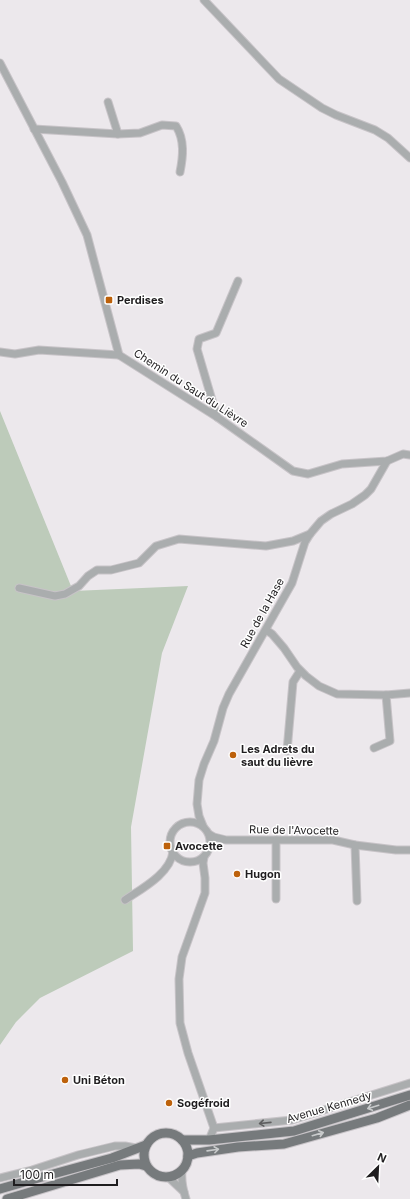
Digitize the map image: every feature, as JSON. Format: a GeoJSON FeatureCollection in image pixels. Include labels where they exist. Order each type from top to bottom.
{"type":"FeatureCollection","features":[{"type":"Feature","properties":{"kind":"main road","name":"Avenue Kennedy"},"geometry":{"type":"LineString","coordinates":[[182,1140],[210,1140],[294,1131],[410,1095]]}},
{"type":"Feature","properties":{"kind":"main road"},"geometry":{"type":"LineString","coordinates":[[188,1156],[197,1153],[238,1147],[284,1144],[377,1118],[410,1106]]}},
{"type":"Feature","properties":{"kind":"main road"},"geometry":{"type":"LineString","coordinates":[[170,1133],[182,1140],[188,1150],[188,1156],[185,1167],[182,1171],[168,1177],[161,1177],[155,1175],[146,1166],[144,1152],[150,1139],[156,1135],[170,1133]]}},
{"type":"Feature","properties":{"kind":"main road"},"geometry":{"type":"LineString","coordinates":[[0,1189],[112,1158],[146,1145]]}},
{"type":"Feature","properties":{"kind":"main road"},"geometry":{"type":"LineString","coordinates":[[7,1199],[120,1165],[139,1164],[146,1166]]}},
{"type":"Feature","properties":{"kind":"street"},"geometry":{"type":"LineString","coordinates":[[204,0],[279,79],[322,108],[375,130],[388,138],[410,158]]}},
{"type":"Feature","properties":{"kind":"street","name":"Chemin du Saut du Lièvre"},"geometry":{"type":"LineString","coordinates":[[0,63],[62,182],[87,235],[119,355],[217,417],[293,471],[308,474],[342,464],[387,461],[403,454],[410,455]]}},
{"type":"Feature","properties":{"kind":"street"},"geometry":{"type":"LineString","coordinates":[[108,102],[118,134]]}},
{"type":"Feature","properties":{"kind":"street"},"geometry":{"type":"LineString","coordinates":[[34,129],[118,134],[140,133],[162,126],[176,126],[180,133],[182,143],[180,172]]}},
{"type":"Feature","properties":{"kind":"street"},"geometry":{"type":"LineString","coordinates":[[217,417],[197,349],[198,339],[216,333],[238,281]]}},
{"type":"Feature","properties":{"kind":"street"},"geometry":{"type":"LineString","coordinates":[[0,352],[15,354],[39,350],[119,355]]}},
{"type":"Feature","properties":{"kind":"street","name":"Rue de la Hase"},"geometry":{"type":"LineString","coordinates":[[197,804],[199,780],[214,741],[223,708],[229,694],[292,582],[305,542],[320,521],[352,504],[365,495],[371,489],[387,461]]}},
{"type":"Feature","properties":{"kind":"street"},"geometry":{"type":"LineString","coordinates":[[19,588],[55,596],[65,594],[79,586],[88,576],[97,570],[111,570],[139,563],[156,546],[179,539],[266,546],[292,541],[310,534]]}},
{"type":"Feature","properties":{"kind":"street"},"geometry":{"type":"LineString","coordinates":[[266,630],[272,634],[284,648],[300,671],[319,686],[337,694],[410,693]]}},
{"type":"Feature","properties":{"kind":"street"},"geometry":{"type":"LineString","coordinates":[[287,751],[293,682],[300,671]]}},
{"type":"Feature","properties":{"kind":"street"},"geometry":{"type":"LineString","coordinates":[[374,748],[390,741],[386,694]]}},
{"type":"Feature","properties":{"kind":"street"},"geometry":{"type":"LineString","coordinates":[[197,804],[194,815],[173,831],[170,837],[170,844],[173,852],[182,860],[193,862],[198,861],[204,857],[213,844],[226,840]]}},
{"type":"Feature","properties":{"kind":"street"},"geometry":{"type":"LineString","coordinates":[[197,804],[199,816],[203,826]]}},
{"type":"Feature","properties":{"kind":"street"},"geometry":{"type":"LineString","coordinates":[[185,822],[197,822],[208,831],[211,841],[210,848]]}},
{"type":"Feature","properties":{"kind":"street"},"geometry":{"type":"LineString","coordinates":[[209,834],[226,840]]}},
{"type":"Feature","properties":{"kind":"street","name":"Rue de l'Avocette"},"geometry":{"type":"LineString","coordinates":[[226,840],[333,840],[355,845],[410,850]]}},
{"type":"Feature","properties":{"kind":"street"},"geometry":{"type":"LineString","coordinates":[[276,840],[276,899]]}},
{"type":"Feature","properties":{"kind":"street"},"geometry":{"type":"LineString","coordinates":[[355,845],[357,901]]}},
{"type":"Feature","properties":{"kind":"street"},"geometry":{"type":"LineString","coordinates":[[124,900],[154,880],[169,864],[173,852]]}},
{"type":"Feature","properties":{"kind":"street"},"geometry":{"type":"LineString","coordinates":[[204,857],[204,893],[182,957],[179,979],[180,1022],[188,1053],[214,1128],[210,1140]]}},
{"type":"Feature","properties":{"kind":"street"},"geometry":{"type":"LineString","coordinates":[[169,864],[182,860]]}},
{"type":"Feature","properties":{"kind":"street"},"geometry":{"type":"LineString","coordinates":[[193,862],[198,866],[204,875]]}},
{"type":"Feature","properties":{"kind":"street"},"geometry":{"type":"LineString","coordinates":[[214,1128],[292,1120],[410,1083]]}},
{"type":"Feature","properties":{"kind":"street"},"geometry":{"type":"LineString","coordinates":[[0,1178],[32,1170],[78,1155],[115,1146],[136,1148]]}},
{"type":"Feature","properties":{"kind":"street"},"geometry":{"type":"LineString","coordinates":[[182,1171],[185,1195]]}},
{"type":"Feature","properties":{"kind":"street"},"geometry":{"type":"LineString","coordinates":[[168,1177],[185,1195]]}},
{"type":"Feature","properties":{"kind":"green space"},"geometry":{"type":"Polygon","coordinates":[[[0,411],[73,591],[188,586],[162,653],[131,827],[133,951],[40,998],[16,1022],[0,1045],[0,411]]]}},
{"type":"Feature","properties":{"kind":"place","name":"Perdises"},"geometry":{"type":"Point","coordinates":[109,300]}},
{"type":"Feature","properties":{"kind":"place","name":"Les Adrets du saut du lièvre"},"geometry":{"type":"Point","coordinates":[233,755]}},
{"type":"Feature","properties":{"kind":"place","name":"Avocette"},"geometry":{"type":"Point","coordinates":[167,846]}},
{"type":"Feature","properties":{"kind":"place","name":"Hugon"},"geometry":{"type":"Point","coordinates":[237,874]}},
{"type":"Feature","properties":{"kind":"place","name":"Uni Béton"},"geometry":{"type":"Point","coordinates":[65,1080]}},
{"type":"Feature","properties":{"kind":"place","name":"Sogéfroid"},"geometry":{"type":"Point","coordinates":[169,1103]}}]}
